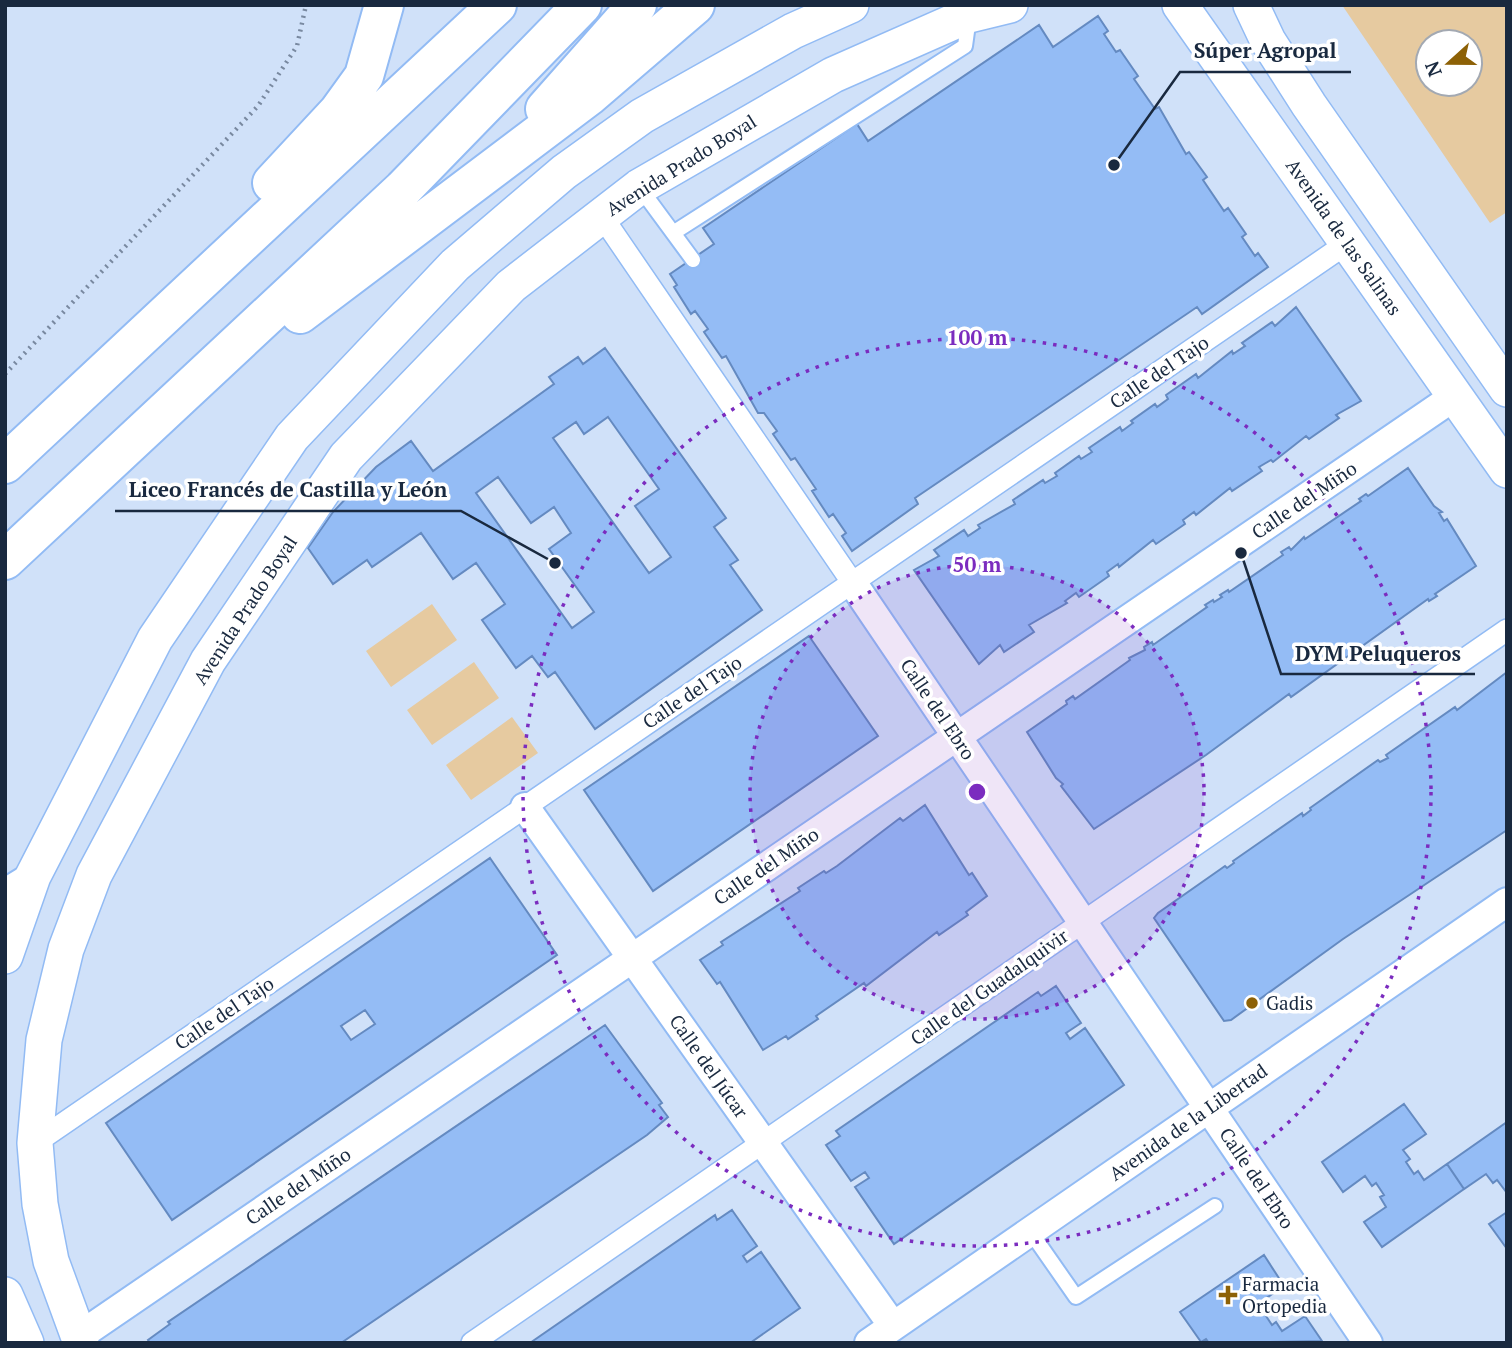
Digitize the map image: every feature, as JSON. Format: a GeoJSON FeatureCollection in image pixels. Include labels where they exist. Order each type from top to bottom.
{"type":"FeatureCollection","features":[{"type":"Feature","properties":{"kind":"highway"},"geometry":{"type":"LineString","coordinates":[[18,452],[338,113],[363,76],[384,5]]}},
{"type":"Feature","properties":{"kind":"highway"},"geometry":{"type":"LineString","coordinates":[[18,452],[497,5]]}},
{"type":"Feature","properties":{"kind":"highway"},"geometry":{"type":"LineString","coordinates":[[5,560],[403,189],[582,5]]}},
{"type":"Feature","properties":{"kind":"highway"},"geometry":{"type":"LineString","coordinates":[[488,173],[638,5]]}},
{"type":"Feature","properties":{"kind":"highway"},"geometry":{"type":"LineString","coordinates":[[136,436],[589,96],[695,5]]}},
{"type":"Feature","properties":{"kind":"street"},"geometry":{"type":"LineString","coordinates":[[5,956],[19,884],[155,639],[292,437],[455,265],[564,172],[642,116],[793,30],[851,5]]}},
{"type":"Feature","properties":{"kind":"street","name":"Avenida Prado Boyal"},"geometry":{"type":"LineString","coordinates":[[79,1340],[51,1261],[40,1204],[35,1143],[44,1040],[66,949],[93,875],[208,661],[346,457],[511,286],[639,187],[833,75],[969,15],[1010,5]]}},
{"type":"Feature","properties":{"kind":"street","name":"Avenida de las Salinas"},"geometry":{"type":"LineString","coordinates":[[1180,5],[1507,470]]}},
{"type":"Feature","properties":{"kind":"street"},"geometry":{"type":"LineString","coordinates":[[1251,5],[1268,41],[1310,104],[1507,389]]}},
{"type":"Feature","properties":{"kind":"street","name":"Calle del Ebro"},"geometry":{"type":"LineString","coordinates":[[601,215],[1368,1343]]}},
{"type":"Feature","properties":{"kind":"street","name":"Calle del Tajo"},"geometry":{"type":"LineString","coordinates":[[35,1143],[1349,242]]}},
{"type":"Feature","properties":{"kind":"street","name":"Calle del Miño"},"geometry":{"type":"LineString","coordinates":[[79,1340],[632,958],[1455,397]]}},
{"type":"Feature","properties":{"kind":"street","name":"Calle del Guadalquivir"},"geometry":{"type":"LineString","coordinates":[[472,1343],[1507,630]]}},
{"type":"Feature","properties":{"kind":"street","name":"Calle del Júcar"},"geometry":{"type":"LineString","coordinates":[[525,807],[893,1326]]}},
{"type":"Feature","properties":{"kind":"street","name":"Avenida de la Libertad"},"geometry":{"type":"LineString","coordinates":[[869,1343],[1507,902]]}},
{"type":"Feature","properties":{"kind":"street"},"geometry":{"type":"LineString","coordinates":[[5,1295],[26,1343]]}},
{"type":"Feature","properties":{"kind":"lane"},"geometry":{"type":"LineString","coordinates":[[673,233],[965,46],[969,15]]}},
{"type":"Feature","properties":{"kind":"lane"},"geometry":{"type":"LineString","coordinates":[[639,187],[693,260]]}},
{"type":"Feature","properties":{"kind":"lane"},"geometry":{"type":"LineString","coordinates":[[1030,1231],[1076,1297],[1215,1206]]}},
{"type":"Feature","properties":{"kind":"path"},"geometry":{"type":"LineString","coordinates":[[5,374],[258,106],[297,46],[306,5]]}},
{"type":"Feature","properties":{"kind":"shaded area"},"geometry":{"type":"Polygon","coordinates":[[[1342,5],[1507,5],[1507,212],[1490,223],[1342,5]]]}},
{"type":"Feature","properties":{"kind":"shaded area"},"geometry":{"type":"Polygon","coordinates":[[[432,604],[457,640],[391,687],[366,651],[432,604]]]}},
{"type":"Feature","properties":{"kind":"shaded area"},"geometry":{"type":"Polygon","coordinates":[[[474,662],[499,698],[432,745],[407,710],[474,662]]]}},
{"type":"Feature","properties":{"kind":"shaded area"},"geometry":{"type":"Polygon","coordinates":[[[512,717],[538,753],[471,800],[446,765],[512,717]]]}},
{"type":"Feature","properties":{"kind":"building"},"geometry":{"type":"Polygon","coordinates":[[[1098,16],[1108,31],[1104,34],[1116,52],[1120,50],[1138,76],[1134,79],[1155,109],[1159,107],[1186,154],[1189,152],[1207,177],[1203,180],[1224,211],[1228,208],[1246,234],[1242,237],[1255,256],[1258,253],[1268,267],[1202,314],[1197,307],[915,498],[918,504],[852,551],[842,536],[846,533],[833,514],[829,517],[812,491],[816,489],[795,458],[791,460],[773,434],[777,431],[764,413],[758,413],[726,356],[722,358],[704,332],[708,329],[695,311],[691,314],[674,287],[677,285],[670,274],[714,244],[703,228],[857,124],[868,141],[1039,25],[1053,47],[1098,16]]]}},
{"type":"Feature","properties":{"kind":"building"},"geometry":{"type":"Polygon","coordinates":[[[1296,307],[1361,401],[1336,415],[1339,418],[1309,439],[1306,436],[1273,462],[1271,460],[1259,467],[1262,471],[1232,491],[1230,488],[1196,515],[1194,512],[1183,520],[1185,524],[1156,544],[1153,540],[1119,567],[1118,564],[1107,572],[1109,576],[1079,597],[1076,593],[1065,601],[1067,603],[1029,625],[1034,632],[1004,652],[1000,645],[979,664],[914,570],[939,556],[934,550],[964,530],[968,536],[980,528],[978,525],[1015,504],[1013,500],[1043,480],[1045,483],[1057,476],[1055,473],[1079,456],[1081,459],[1092,452],[1089,448],[1120,427],[1122,431],[1155,404],[1157,407],[1168,399],[1166,395],[1196,374],[1198,378],[1232,351],[1233,354],[1245,346],[1242,343],[1272,322],[1275,326],[1296,307]]]}},
{"type":"Feature","properties":{"kind":"building"},"geometry":{"type":"Polygon","coordinates":[[[605,348],[726,518],[714,527],[738,560],[730,565],[762,610],[595,729],[555,672],[548,677],[532,656],[516,668],[482,620],[505,604],[476,563],[453,579],[421,533],[372,567],[367,560],[333,584],[308,548],[333,512],[376,467],[411,441],[433,471],[554,384],[549,377],[578,357],[583,364],[605,348]],[[608,417],[584,434],[576,422],[553,438],[649,573],[671,557],[635,506],[659,489],[608,417]],[[498,477],[476,493],[572,628],[594,612],[549,549],[571,533],[554,507],[531,523],[498,477]]]}},
{"type":"Feature","properties":{"kind":"building"},"geometry":{"type":"Polygon","coordinates":[[[1408,468],[1434,506],[1442,512],[1439,513],[1444,521],[1447,519],[1476,566],[1291,697],[1289,694],[1206,755],[1094,829],[1061,786],[1063,784],[1056,778],[1027,732],[1067,704],[1066,701],[1073,696],[1075,699],[1130,660],[1129,658],[1145,650],[1144,647],[1152,642],[1153,645],[1207,607],[1205,605],[1222,597],[1220,595],[1228,590],[1229,592],[1283,555],[1281,552],[1289,547],[1291,550],[1304,537],[1305,539],[1361,501],[1359,499],[1366,494],[1368,496],[1408,468]]]}},
{"type":"Feature","properties":{"kind":"building"},"geometry":{"type":"Polygon","coordinates":[[[809,636],[878,736],[653,891],[584,790],[809,636]]]}},
{"type":"Feature","properties":{"kind":"building"},"geometry":{"type":"Polygon","coordinates":[[[1507,672],[1507,830],[1343,939],[1231,1020],[1224,1021],[1154,918],[1158,913],[1225,866],[1227,868],[1302,813],[1303,816],[1310,808],[1378,760],[1380,762],[1388,758],[1386,755],[1455,707],[1457,710],[1507,672]]]}},
{"type":"Feature","properties":{"kind":"building"},"geometry":{"type":"Polygon","coordinates":[[[925,805],[969,875],[972,873],[987,896],[966,912],[968,915],[939,935],[937,932],[866,986],[864,983],[816,1016],[818,1019],[788,1039],[786,1036],[763,1050],[720,982],[717,984],[700,960],[723,945],[721,942],[800,891],[798,888],[837,866],[900,818],[903,821],[925,805]]]}},
{"type":"Feature","properties":{"kind":"building"},"geometry":{"type":"Polygon","coordinates":[[[490,858],[557,955],[172,1220],[106,1123],[490,858]],[[365,1010],[341,1026],[351,1040],[375,1024],[365,1010]]]}},
{"type":"Feature","properties":{"kind":"building"},"geometry":{"type":"Polygon","coordinates":[[[1056,986],[1081,1023],[1066,1033],[1070,1039],[1085,1028],[1124,1085],[894,1244],[855,1187],[869,1178],[865,1172],[851,1181],[826,1145],[840,1136],[836,1131],[1038,992],[1041,996],[1056,986]]]}},
{"type":"Feature","properties":{"kind":"building"},"geometry":{"type":"Polygon","coordinates":[[[605,1025],[662,1103],[659,1105],[668,1117],[647,1135],[341,1343],[150,1343],[148,1340],[170,1324],[168,1322],[605,1025]]]}},
{"type":"Feature","properties":{"kind":"building"},"geometry":{"type":"Polygon","coordinates":[[[1404,1104],[1426,1134],[1403,1150],[1410,1159],[1406,1162],[1414,1174],[1418,1171],[1424,1180],[1447,1164],[1464,1189],[1382,1247],[1364,1222],[1386,1207],[1380,1197],[1384,1195],[1376,1183],[1372,1186],[1365,1176],[1343,1192],[1322,1162],[1404,1104]]]}},
{"type":"Feature","properties":{"kind":"building"},"geometry":{"type":"Polygon","coordinates":[[[1507,1122],[1507,1193],[1497,1180],[1493,1183],[1486,1174],[1464,1189],[1447,1164],[1507,1122]]]}},
{"type":"Feature","properties":{"kind":"building"},"geometry":{"type":"Polygon","coordinates":[[[732,1210],[757,1246],[743,1256],[747,1262],[761,1252],[800,1308],[750,1343],[530,1343],[715,1215],[717,1220],[732,1210]]]}},
{"type":"Feature","properties":{"kind":"building"},"geometry":{"type":"Polygon","coordinates":[[[1507,1212],[1507,1249],[1489,1224],[1507,1212]]]}},
{"type":"Feature","properties":{"kind":"building"},"geometry":{"type":"Polygon","coordinates":[[[1264,1255],[1284,1286],[1262,1301],[1268,1311],[1264,1313],[1272,1325],[1276,1322],[1282,1331],[1305,1316],[1322,1341],[1209,1343],[1206,1339],[1201,1342],[1180,1312],[1264,1255]]]}},
{"type":"Feature","properties":{"kind":"place","name":"Súper Agropal"},"geometry":{"type":"Point","coordinates":[1114,165]}},
{"type":"Feature","properties":{"kind":"place","name":"DYM Peluqueros"},"geometry":{"type":"Point","coordinates":[1241,553]}},
{"type":"Feature","properties":{"kind":"place","name":"Liceo Francés de Castilla y León"},"geometry":{"type":"Point","coordinates":[555,563]}},
{"type":"Feature","properties":{"kind":"place","name":"Gadis"},"geometry":{"type":"Point","coordinates":[1252,1003]}},
{"type":"Feature","properties":{"kind":"place","name":"Farmacia Ortopedia"},"geometry":{"type":"Point","coordinates":[1228,1295]}}]}
